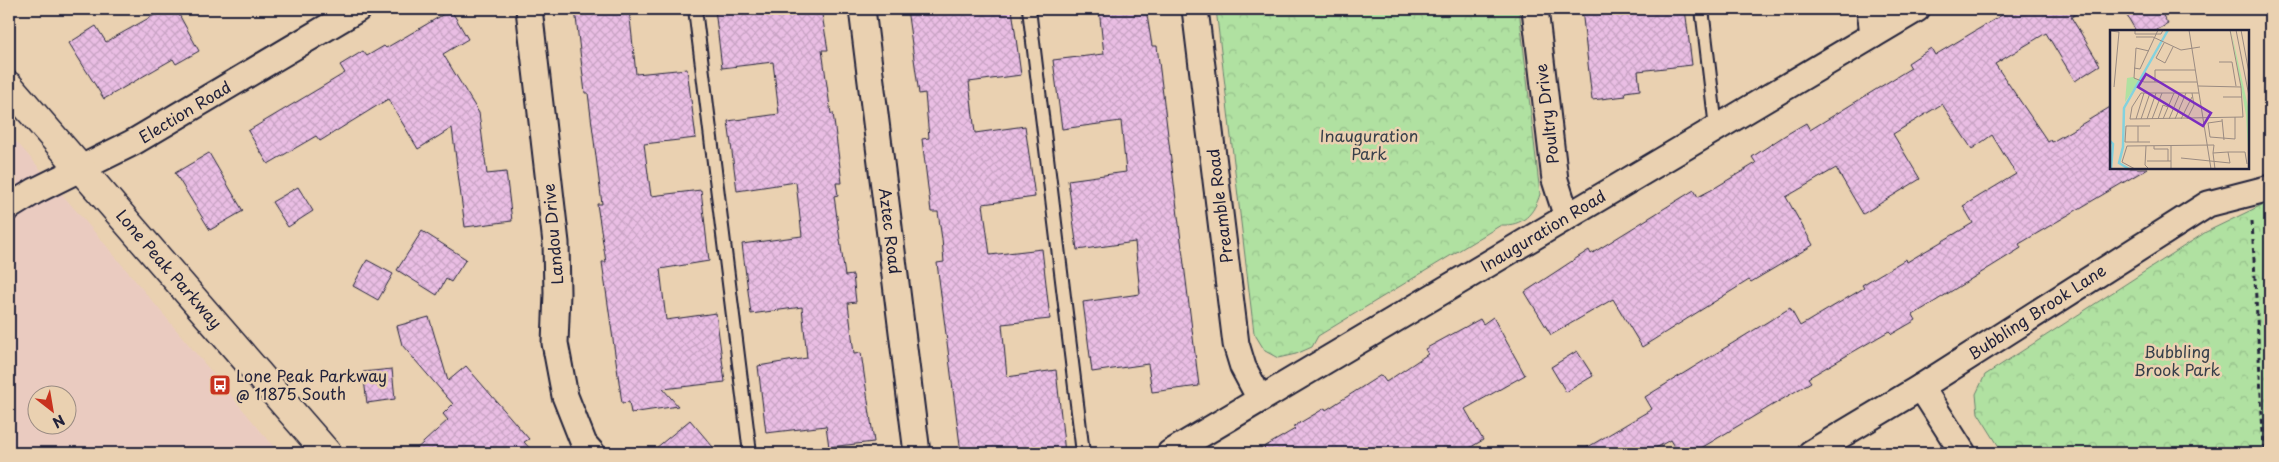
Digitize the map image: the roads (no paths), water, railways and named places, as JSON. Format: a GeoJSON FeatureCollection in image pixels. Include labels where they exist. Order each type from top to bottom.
{"type":"FeatureCollection","features":[{"type":"Feature","properties":{"kind":"main road","name":"Lone Peak Parkway"},"geometry":{"type":"LineString","coordinates":[[9,86],[80,170],[328,453]]}},
{"type":"Feature","properties":{"kind":"street","name":"Election Road"},"geometry":{"type":"LineString","coordinates":[[9,207],[35,191],[132,143],[358,9]]}},
{"type":"Feature","properties":{"kind":"street","name":"Landou Drive"},"geometry":{"type":"LineString","coordinates":[[529,9],[556,243],[558,293],[555,343],[565,396],[584,444],[592,453]]}},
{"type":"Feature","properties":{"kind":"street","name":"Aztec Road"},"geometry":{"type":"LineString","coordinates":[[862,9],[917,453]]}},
{"type":"Feature","properties":{"kind":"street","name":"Preamble Road"},"geometry":{"type":"LineString","coordinates":[[1196,9],[1236,344],[1243,367],[1260,400]]}},
{"type":"Feature","properties":{"kind":"street","name":"Poultry Drive"},"geometry":{"type":"LineString","coordinates":[[1535,9],[1555,180],[1567,217]]}},
{"type":"Feature","properties":{"kind":"street"},"geometry":{"type":"LineString","coordinates":[[1870,9],[1873,35]]}},
{"type":"Feature","properties":{"kind":"street","name":"Inauguration Road"},"geometry":{"type":"LineString","coordinates":[[1170,453],[1917,9]]}},
{"type":"Feature","properties":{"kind":"street","name":"Bubbling Brook Lane"},"geometry":{"type":"LineString","coordinates":[[1811,453],[1921,386],[2208,204],[2270,188]]}},
{"type":"Feature","properties":{"kind":"street"},"geometry":{"type":"LineString","coordinates":[[1921,386],[1963,453]]}},
{"type":"Feature","properties":{"kind":"lane"},"geometry":{"type":"LineString","coordinates":[[695,9],[750,453]]}},
{"type":"Feature","properties":{"kind":"lane"},"geometry":{"type":"LineString","coordinates":[[1029,9],[1084,453]]}},
{"type":"Feature","properties":{"kind":"lane"},"geometry":{"type":"LineString","coordinates":[[1702,9],[1716,128]]}},
{"type":"Feature","properties":{"kind":"place","name":"Lone Peak Parkway @ 11875 South"},"geometry":{"type":"Point","coordinates":[220,385]}},
{"type":"Feature","properties":{"kind":"park label","name":"Inauguration Park"},"geometry":{"type":"Point","coordinates":[1369,145]}},
{"type":"Feature","properties":{"kind":"park label","name":"Bubbling Brook Park"},"geometry":{"type":"Point","coordinates":[2177,361]}}]}
